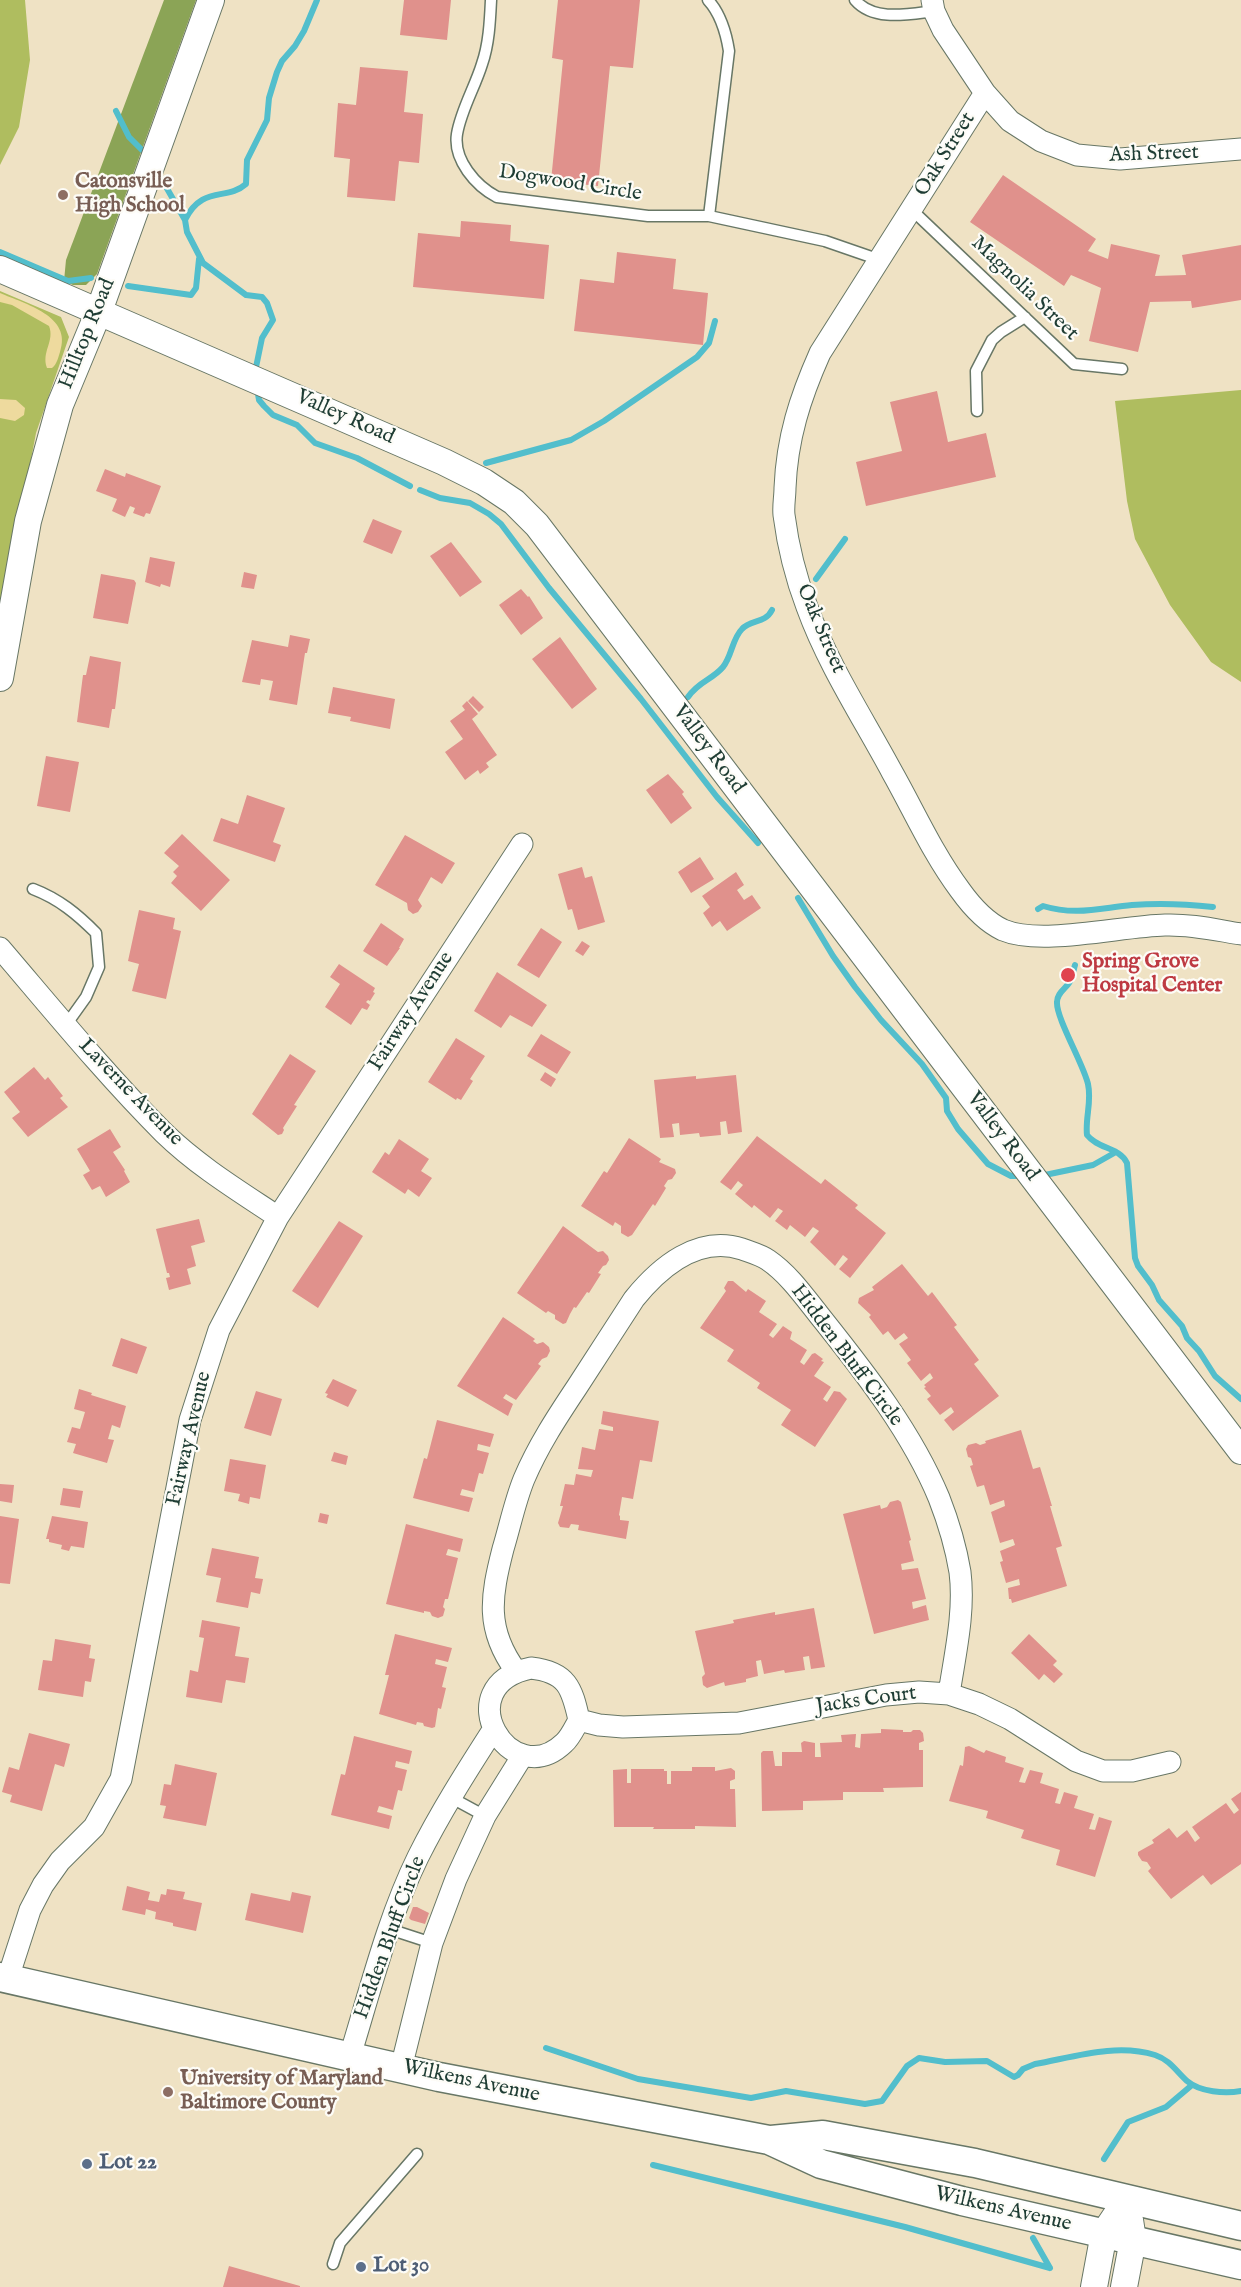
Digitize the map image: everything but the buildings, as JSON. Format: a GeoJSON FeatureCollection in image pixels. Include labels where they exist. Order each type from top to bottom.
{"type":"FeatureCollection","features":[{"type":"Feature","properties":{"kind":"main road","name":"Wilkens Avenue"},"geometry":{"type":"LineString","coordinates":[[4,1977],[440,2078],[769,2140],[821,2164],[962,2201],[1241,2265]]}},
{"type":"Feature","properties":{"kind":"main road","name":"Wilkens Avenue"},"geometry":{"type":"LineString","coordinates":[[769,2140],[823,2135],[975,2163],[1241,2226]]}},
{"type":"Feature","properties":{"kind":"street","name":"Hilltop Road"},"geometry":{"type":"LineString","coordinates":[[0,678],[28,521],[45,452],[60,405],[99,311],[211,0]]}},
{"type":"Feature","properties":{"kind":"street","name":"Ash Street"},"geometry":{"type":"LineString","coordinates":[[933,5],[958,54],[985,93],[1010,121],[1041,141],[1077,155],[1120,159],[1240,151]]}},
{"type":"Feature","properties":{"kind":"street","name":"Oak Street"},"geometry":{"type":"LineString","coordinates":[[985,93],[820,353],[793,423],[786,469],[784,512],[791,554],[807,607],[830,658],[960,889],[977,910],[1002,929],[1028,935],[1060,936],[1125,927],[1167,925],[1241,934]]}},
{"type":"Feature","properties":{"kind":"street","name":"Valley Road"},"geometry":{"type":"LineString","coordinates":[[0,269],[444,462],[484,482],[514,502],[537,525],[1241,1451]]}},
{"type":"Feature","properties":{"kind":"street","name":"Fairway Avenue"},"geometry":{"type":"LineString","coordinates":[[4,1977],[30,1910],[43,1885],[60,1861],[94,1827],[121,1779],[190,1420],[219,1330],[278,1216],[522,844]]}},
{"type":"Feature","properties":{"kind":"street","name":"Laverne Avenue"},"geometry":{"type":"LineString","coordinates":[[0,948],[165,1134],[218,1178],[278,1216]]}},
{"type":"Feature","properties":{"kind":"street","name":"Hidden Bluff Circle"},"geometry":{"type":"LineString","coordinates":[[516,1671],[504,1655],[495,1631],[492,1606],[497,1575],[511,1520],[524,1480],[544,1438],[634,1299],[650,1280],[671,1262],[690,1251],[718,1247],[741,1248],[767,1259],[794,1284],[868,1379],[920,1460],[939,1498],[960,1572],[961,1614],[949,1694]]}},
{"type":"Feature","properties":{"kind":"street"},"geometry":{"type":"LineString","coordinates":[[531,1668],[546,1670],[561,1678],[572,1692],[579,1720],[565,1743],[548,1754],[523,1755],[503,1745],[493,1730],[489,1715],[490,1704],[495,1690],[504,1678],[516,1671],[531,1668]]}},
{"type":"Feature","properties":{"kind":"street","name":"Jacks Court"},"geometry":{"type":"LineString","coordinates":[[579,1720],[623,1727],[739,1723],[886,1695],[919,1692],[949,1694],[979,1704],[1010,1719],[1076,1761],[1103,1771],[1132,1771],[1170,1762]]}},
{"type":"Feature","properties":{"kind":"street","name":"Hidden Bluff Circle"},"geometry":{"type":"LineString","coordinates":[[350,2056],[389,1929],[417,1858],[450,1797],[493,1730]]}},
{"type":"Feature","properties":{"kind":"street","name":"Hidden Bluff Circle"},"geometry":{"type":"LineString","coordinates":[[401,2068],[432,1943],[456,1879],[485,1816],[523,1755]]}},
{"type":"Feature","properties":{"kind":"street"},"geometry":{"type":"LineString","coordinates":[[1094,2287],[1104,2233],[1127,2199]]}},
{"type":"Feature","properties":{"kind":"street"},"geometry":{"type":"LineString","coordinates":[[1124,2287],[1133,2240],[1127,2199]]}},
{"type":"Feature","properties":{"kind":"lane","name":"Dogwood Circle"},"geometry":{"type":"LineString","coordinates":[[491,0],[489,30],[483,62],[457,135],[458,154],[469,173],[484,190],[497,197],[648,216],[709,216],[825,241],[880,260]]}},
{"type":"Feature","properties":{"kind":"lane"},"geometry":{"type":"LineString","coordinates":[[708,0],[726,31],[729,51],[709,216]]}},
{"type":"Feature","properties":{"kind":"lane"},"geometry":{"type":"LineString","coordinates":[[855,0],[858,4],[878,13],[895,16],[933,5]]}},
{"type":"Feature","properties":{"kind":"lane","name":"Magnolia Street"},"geometry":{"type":"LineString","coordinates":[[912,210],[1074,364],[1122,369]]}},
{"type":"Feature","properties":{"kind":"lane"},"geometry":{"type":"LineString","coordinates":[[977,411],[976,371],[992,340],[1025,317]]}},
{"type":"Feature","properties":{"kind":"lane"},"geometry":{"type":"LineString","coordinates":[[33,889],[50,895],[72,909],[96,933],[99,966],[87,997],[66,1025]]}},
{"type":"Feature","properties":{"kind":"lane"},"geometry":{"type":"LineString","coordinates":[[450,1797],[485,1816]]}},
{"type":"Feature","properties":{"kind":"lane"},"geometry":{"type":"LineString","coordinates":[[389,1929],[432,1943]]}},
{"type":"Feature","properties":{"kind":"lane"},"geometry":{"type":"LineString","coordinates":[[333,2264],[340,2243],[417,2154]]}},
{"type":"Feature","properties":{"kind":"green space"},"geometry":{"type":"Polygon","coordinates":[[[0,0],[25,0],[30,60],[19,127],[0,165],[0,0]]]}},
{"type":"Feature","properties":{"kind":"green space"},"geometry":{"type":"Polygon","coordinates":[[[164,0],[196,0],[97,274],[86,285],[73,285],[64,281],[66,260],[164,0]]]}},
{"type":"Feature","properties":{"kind":"green space"},"geometry":{"type":"Polygon","coordinates":[[[0,291],[61,317],[69,337],[36,433],[0,623],[0,291]]]}},
{"type":"Feature","properties":{"kind":"green space"},"geometry":{"type":"Polygon","coordinates":[[[1241,390],[1241,682],[1211,662],[1170,605],[1135,539],[1127,501],[1115,401],[1241,390]]]}},
{"type":"Feature","properties":{"kind":"sand"},"geometry":{"type":"Polygon","coordinates":[[[0,293],[44,313],[60,329],[62,340],[60,352],[52,368],[47,368],[46,362],[50,337],[49,326],[12,305],[0,302],[0,293]]]}},
{"type":"Feature","properties":{"kind":"sand"},"geometry":{"type":"Polygon","coordinates":[[[0,399],[16,400],[25,408],[24,415],[15,421],[0,418],[0,399]]]}},
{"type":"Feature","properties":{"kind":"waterway"},"geometry":{"type":"LineString","coordinates":[[185,220],[199,202],[239,189],[246,184],[247,160],[267,120],[269,98],[277,72],[282,61],[304,31],[317,0]]}},
{"type":"Feature","properties":{"kind":"waterway"},"geometry":{"type":"LineString","coordinates":[[116,111],[129,137],[142,150]]}},
{"type":"Feature","properties":{"kind":"waterway"},"geometry":{"type":"LineString","coordinates":[[157,171],[185,220],[187,232],[203,263],[246,295],[262,297],[267,303],[273,320],[262,338],[255,372]]}},
{"type":"Feature","properties":{"kind":"waterway"},"geometry":{"type":"LineString","coordinates":[[0,252],[68,281],[91,278]]}},
{"type":"Feature","properties":{"kind":"waterway"},"geometry":{"type":"LineString","coordinates":[[128,286],[191,295],[196,288],[199,259]]}},
{"type":"Feature","properties":{"kind":"waterway"},"geometry":{"type":"LineString","coordinates":[[486,463],[571,440],[604,421],[697,357],[709,343],[715,321]]}},
{"type":"Feature","properties":{"kind":"waterway"},"geometry":{"type":"LineString","coordinates":[[257,388],[259,400],[273,415],[297,425],[315,443],[357,458],[410,486]]}},
{"type":"Feature","properties":{"kind":"waterway"},"geometry":{"type":"LineString","coordinates":[[420,490],[440,498],[470,503],[501,524],[549,588],[641,699],[717,797],[758,843]]}},
{"type":"Feature","properties":{"kind":"waterway"},"geometry":{"type":"LineString","coordinates":[[816,579],[845,539]]}},
{"type":"Feature","properties":{"kind":"waterway"},"geometry":{"type":"LineString","coordinates":[[688,697],[723,667],[742,629],[762,620],[772,610]]}},
{"type":"Feature","properties":{"kind":"waterway"},"geometry":{"type":"LineString","coordinates":[[798,898],[833,956],[855,987],[881,1020],[922,1064],[946,1098],[947,1111],[958,1129],[988,1164],[1011,1176],[1024,1176]]}},
{"type":"Feature","properties":{"kind":"waterway"},"geometry":{"type":"LineString","coordinates":[[1038,909],[1043,906],[1077,911],[1152,904],[1213,907]]}},
{"type":"Feature","properties":{"kind":"waterway"},"geometry":{"type":"LineString","coordinates":[[1075,965],[1070,981],[1057,1002],[1061,1019],[1088,1084],[1087,1135],[1119,1154],[1127,1163],[1135,1258],[1138,1266],[1152,1285],[1159,1300],[1182,1326],[1187,1338],[1199,1351],[1215,1376],[1241,1399]]}},
{"type":"Feature","properties":{"kind":"waterway"},"geometry":{"type":"LineString","coordinates":[[1040,1176],[1093,1165],[1116,1152]]}},
{"type":"Feature","properties":{"kind":"waterway"},"geometry":{"type":"LineString","coordinates":[[546,2048],[638,2079],[751,2098],[786,2091],[865,2104],[882,2101],[907,2066],[919,2058],[945,2062],[987,2061],[1014,2077],[1023,2069],[1035,2064],[1095,2052],[1125,2050],[1160,2057],[1192,2085],[1199,2088],[1220,2092],[1241,2091]]}},
{"type":"Feature","properties":{"kind":"waterway"},"geometry":{"type":"LineString","coordinates":[[1104,2159],[1128,2122],[1166,2107],[1192,2085]]}},
{"type":"Feature","properties":{"kind":"waterway"},"geometry":{"type":"LineString","coordinates":[[653,2165],[905,2227],[1050,2268]]}},
{"type":"Feature","properties":{"kind":"waterway"},"geometry":{"type":"LineString","coordinates":[[1033,2238],[1050,2268]]}},
{"type":"Feature","properties":{"kind":"place","name":"Catonsville High School"},"geometry":{"type":"Point","coordinates":[63,195]}},
{"type":"Feature","properties":{"kind":"place","name":"Spring Grove Hospital Center"},"geometry":{"type":"Point","coordinates":[1068,975]}},
{"type":"Feature","properties":{"kind":"place","name":"University of Maryland Baltimore County"},"geometry":{"type":"Point","coordinates":[168,2092]}},
{"type":"Feature","properties":{"kind":"place","name":"Lot 22"},"geometry":{"type":"Point","coordinates":[87,2164]}},
{"type":"Feature","properties":{"kind":"place","name":"Lot 30"},"geometry":{"type":"Point","coordinates":[361,2267]}}]}
